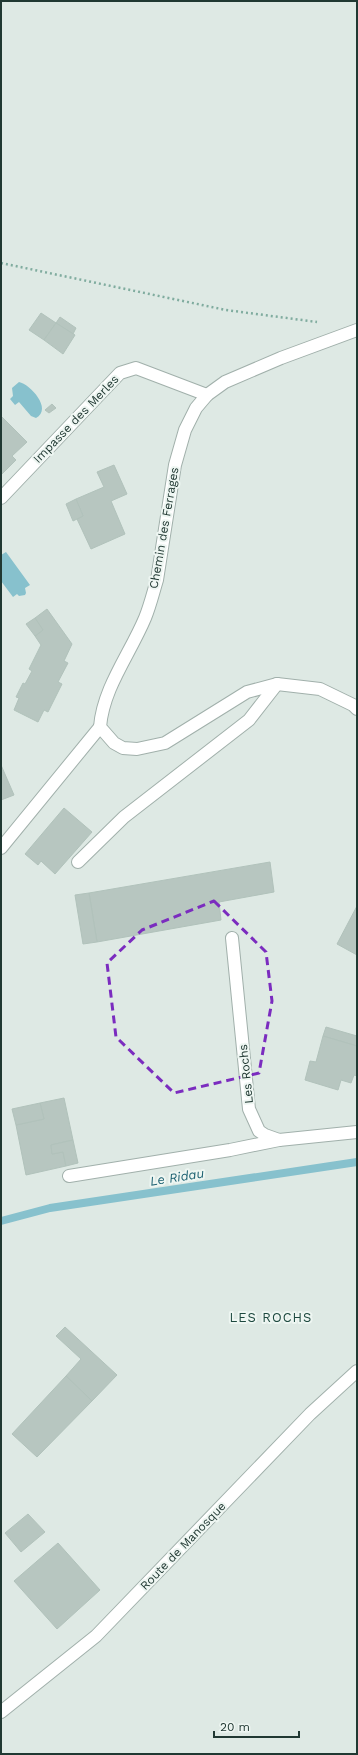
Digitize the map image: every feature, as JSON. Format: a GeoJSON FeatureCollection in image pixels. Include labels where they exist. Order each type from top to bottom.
{"type":"FeatureCollection","features":[{"type":"Feature","properties":{"kind":"street","name":"Chemin des Ferrages"},"geometry":{"type":"LineString","coordinates":[[100,727],[101,714],[106,698],[145,618],[153,595],[157,580],[175,465],[185,430],[196,408],[207,395],[225,382],[281,358],[357,330]]}},
{"type":"Feature","properties":{"kind":"street","name":"Impasse des Merles"},"geometry":{"type":"LineString","coordinates":[[1,498],[120,373],[136,368],[207,395]]}},
{"type":"Feature","properties":{"kind":"street"},"geometry":{"type":"LineString","coordinates":[[78,862],[124,817],[249,720],[277,684]]}},
{"type":"Feature","properties":{"kind":"street"},"geometry":{"type":"LineString","coordinates":[[1,848],[100,727],[114,743],[123,748],[138,749],[165,743],[247,692],[277,684],[320,689],[353,705],[357,709]]}},
{"type":"Feature","properties":{"kind":"street","name":"Les Rochs"},"geometry":{"type":"LineString","coordinates":[[232,938],[249,1109],[259,1131],[279,1140],[357,1132]]}},
{"type":"Feature","properties":{"kind":"street"},"geometry":{"type":"LineString","coordinates":[[69,1176],[230,1150],[279,1140]]}},
{"type":"Feature","properties":{"kind":"street","name":"Route de Manosque"},"geometry":{"type":"LineString","coordinates":[[1,1712],[96,1636],[310,1414],[357,1371]]}},
{"type":"Feature","properties":{"kind":"path"},"geometry":{"type":"LineString","coordinates":[[1,263],[226,310],[319,322]]}},
{"type":"Feature","properties":{"kind":"highlighted area"},"geometry":{"type":"Polygon","coordinates":[[[214,901],[266,952],[272,1001],[259,1073],[174,1093],[116,1037],[107,963],[142,930],[214,901]]]}},
{"type":"Feature","properties":{"kind":"water"},"geometry":{"type":"Polygon","coordinates":[[[19,382],[29,387],[41,403],[41,414],[36,418],[31,416],[19,402],[15,405],[10,399],[13,396],[12,388],[19,382]]]}},
{"type":"Feature","properties":{"kind":"water"},"geometry":{"type":"Polygon","coordinates":[[[6,552],[30,585],[25,588],[25,595],[19,596],[17,594],[13,597],[1,581],[1,555],[6,552]]]}},
{"type":"Feature","properties":{"kind":"building"},"geometry":{"type":"Polygon","coordinates":[[[41,313],[56,323],[44,340],[29,330],[41,313]]]}},
{"type":"Feature","properties":{"kind":"building"},"geometry":{"type":"Polygon","coordinates":[[[60,317],[76,328],[73,334],[56,323],[60,317]]]}},
{"type":"Feature","properties":{"kind":"building"},"geometry":{"type":"Polygon","coordinates":[[[56,323],[75,335],[63,354],[44,340],[56,323]]]}},
{"type":"Feature","properties":{"kind":"building"},"geometry":{"type":"Polygon","coordinates":[[[52,404],[56,408],[49,413],[45,410],[52,404]]]}},
{"type":"Feature","properties":{"kind":"building"},"geometry":{"type":"Polygon","coordinates":[[[1,416],[27,442],[12,456],[16,460],[1,475],[1,416]]]}},
{"type":"Feature","properties":{"kind":"building"},"geometry":{"type":"Polygon","coordinates":[[[114,465],[127,494],[111,501],[125,534],[91,549],[77,519],[83,516],[76,499],[104,487],[97,472],[114,465]]]}},
{"type":"Feature","properties":{"kind":"building"},"geometry":{"type":"Polygon","coordinates":[[[76,499],[83,516],[73,521],[66,504],[76,499]]]}},
{"type":"Feature","properties":{"kind":"building"},"geometry":{"type":"Polygon","coordinates":[[[47,609],[72,644],[64,661],[68,663],[58,682],[62,684],[48,712],[44,710],[38,722],[14,710],[19,698],[16,697],[23,683],[25,684],[32,671],[29,669],[41,645],[35,636],[43,630],[35,618],[47,609]]]}},
{"type":"Feature","properties":{"kind":"building"},"geometry":{"type":"Polygon","coordinates":[[[35,618],[43,630],[35,636],[26,624],[35,618]]]}},
{"type":"Feature","properties":{"kind":"building"},"geometry":{"type":"Polygon","coordinates":[[[1,765],[14,795],[1,800],[1,765]]]}},
{"type":"Feature","properties":{"kind":"building"},"geometry":{"type":"Polygon","coordinates":[[[64,808],[92,832],[55,874],[41,861],[38,865],[25,854],[64,808]]]}},
{"type":"Feature","properties":{"kind":"building"},"geometry":{"type":"Polygon","coordinates":[[[270,862],[274,892],[219,902],[221,920],[97,942],[89,893],[270,862]]]}},
{"type":"Feature","properties":{"kind":"building"},"geometry":{"type":"Polygon","coordinates":[[[89,893],[97,942],[83,944],[75,895],[89,893]]]}},
{"type":"Feature","properties":{"kind":"building"},"geometry":{"type":"Polygon","coordinates":[[[357,906],[357,955],[337,944],[357,906]]]}},
{"type":"Feature","properties":{"kind":"building"},"geometry":{"type":"Polygon","coordinates":[[[326,1027],[357,1036],[357,1046],[323,1036],[326,1027]]]}},
{"type":"Feature","properties":{"kind":"building"},"geometry":{"type":"Polygon","coordinates":[[[323,1036],[357,1046],[357,1076],[354,1075],[351,1083],[341,1080],[338,1090],[305,1080],[310,1061],[316,1062],[323,1036]]]}},
{"type":"Feature","properties":{"kind":"building"},"geometry":{"type":"Polygon","coordinates":[[[64,1098],[73,1140],[51,1145],[52,1154],[63,1152],[66,1166],[26,1175],[16,1125],[44,1119],[40,1103],[64,1098]]]}},
{"type":"Feature","properties":{"kind":"building"},"geometry":{"type":"Polygon","coordinates":[[[40,1103],[44,1119],[16,1125],[12,1109],[40,1103]]]}},
{"type":"Feature","properties":{"kind":"building"},"geometry":{"type":"Polygon","coordinates":[[[73,1140],[78,1163],[66,1166],[63,1152],[52,1154],[51,1145],[73,1140]]]}},
{"type":"Feature","properties":{"kind":"building"},"geometry":{"type":"Polygon","coordinates":[[[65,1327],[117,1375],[92,1401],[66,1376],[81,1359],[56,1336],[65,1327]]]}},
{"type":"Feature","properties":{"kind":"building"},"geometry":{"type":"Polygon","coordinates":[[[66,1376],[92,1401],[37,1457],[12,1434],[66,1376]]]}},
{"type":"Feature","properties":{"kind":"building"},"geometry":{"type":"Polygon","coordinates":[[[28,1514],[45,1532],[21,1552],[5,1533],[28,1514]]]}},
{"type":"Feature","properties":{"kind":"building"},"geometry":{"type":"Polygon","coordinates":[[[58,1543],[100,1590],[57,1629],[14,1581],[58,1543]]]}},
{"type":"Feature","properties":{"kind":"waterway","name":"Le Ridau"},"geometry":{"type":"LineString","coordinates":[[1,1221],[50,1208],[357,1162]]}},
{"type":"Feature","properties":{"kind":"district","name":"LES ROCHS"},"geometry":{"type":"Point","coordinates":[271,1317]}}]}
